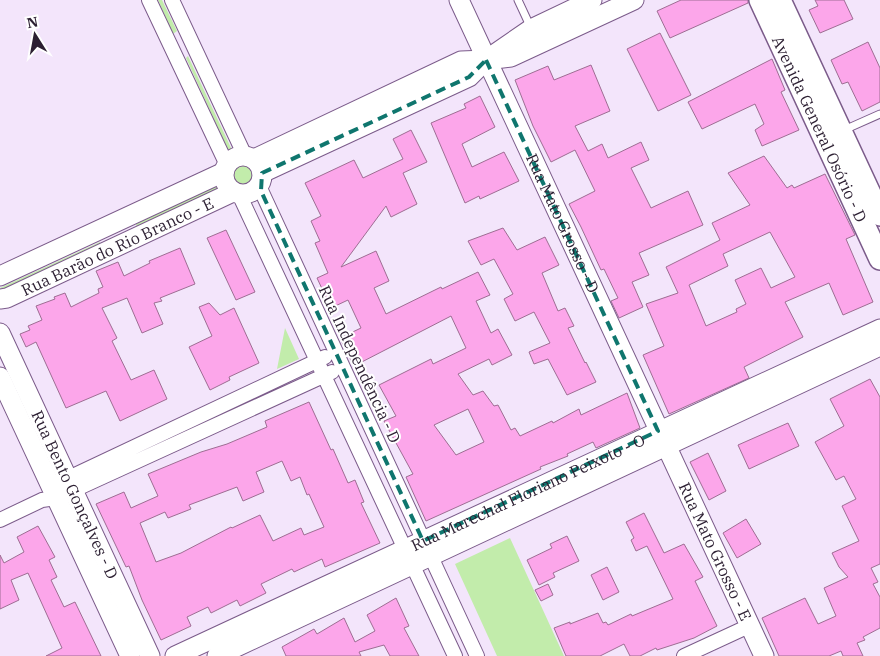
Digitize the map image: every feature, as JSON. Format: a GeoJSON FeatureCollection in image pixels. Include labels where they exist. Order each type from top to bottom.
{"type":"FeatureCollection","features":[{"type":"Feature","properties":{"kind":"main road","name":"Avenida General Osório - D"},"geometry":{"type":"LineString","coordinates":[[760,0],[880,259]]}},
{"type":"Feature","properties":{"kind":"main road","name":"Avenida General Osório - D"},"geometry":{"type":"LineString","coordinates":[[780,0],[880,215]]}},
{"type":"Feature","properties":{"kind":"street"},"geometry":{"type":"LineString","coordinates":[[149,0],[225,169],[225,181],[236,193],[274,266],[456,656]]}},
{"type":"Feature","properties":{"kind":"street","name":"Rua Independência - D"},"geometry":{"type":"LineString","coordinates":[[172,0],[255,168],[292,258],[477,656]]}},
{"type":"Feature","properties":{"kind":"street","name":"Rua Mato Grosso - D"},"geometry":{"type":"LineString","coordinates":[[458,0],[662,439]]}},
{"type":"Feature","properties":{"kind":"street"},"geometry":{"type":"LineString","coordinates":[[255,168],[362,117],[469,77],[486,60],[531,29],[597,5],[634,0]]}},
{"type":"Feature","properties":{"kind":"street"},"geometry":{"type":"LineString","coordinates":[[486,60],[512,57],[597,5]]}},
{"type":"Feature","properties":{"kind":"street"},"geometry":{"type":"LineString","coordinates":[[170,46],[189,37]]}},
{"type":"Feature","properties":{"kind":"street"},"geometry":{"type":"LineString","coordinates":[[225,169],[234,158],[255,168]]}},
{"type":"Feature","properties":{"kind":"street"},"geometry":{"type":"LineString","coordinates":[[236,193],[252,192],[255,168]]}},
{"type":"Feature","properties":{"kind":"street","name":"Rua Barão do Rio Branco - E"},"geometry":{"type":"LineString","coordinates":[[0,276],[115,223],[225,169]]}},
{"type":"Feature","properties":{"kind":"street","name":"Rua Barão do Rio Branco - E"},"geometry":{"type":"LineString","coordinates":[[0,299],[7,298],[236,193]]}},
{"type":"Feature","properties":{"kind":"street"},"geometry":{"type":"LineString","coordinates":[[115,223],[125,243]]}},
{"type":"Feature","properties":{"kind":"street"},"geometry":{"type":"LineString","coordinates":[[274,266],[292,258]]}},
{"type":"Feature","properties":{"kind":"street","name":"Rua Marechal Floriano Peixoto - O"},"geometry":{"type":"LineString","coordinates":[[787,381],[880,328]]}},
{"type":"Feature","properties":{"kind":"street","name":"Rua Bento Gonçalves - D"},"geometry":{"type":"LineString","coordinates":[[0,333],[150,656]]}},
{"type":"Feature","properties":{"kind":"street","name":"Rua Marechal Floriano Peixoto - O"},"geometry":{"type":"LineString","coordinates":[[174,656],[283,615],[787,381],[880,346]]}},
{"type":"Feature","properties":{"kind":"street"},"geometry":{"type":"LineString","coordinates":[[0,520],[196,418],[336,352]]}},
{"type":"Feature","properties":{"kind":"street"},"geometry":{"type":"LineString","coordinates":[[71,484],[203,431],[342,367]]}},
{"type":"Feature","properties":{"kind":"street","name":"Rua Bento Gonçalves - D"},"geometry":{"type":"LineString","coordinates":[[0,377],[50,495],[86,563],[130,656]]}},
{"type":"Feature","properties":{"kind":"street"},"geometry":{"type":"LineString","coordinates":[[17,414],[34,405]]}},
{"type":"Feature","properties":{"kind":"street"},"geometry":{"type":"LineString","coordinates":[[196,418],[203,431]]}},
{"type":"Feature","properties":{"kind":"street"},"geometry":{"type":"LineString","coordinates":[[353,436],[370,427]]}},
{"type":"Feature","properties":{"kind":"street","name":"Rua Mato Grosso - E"},"geometry":{"type":"LineString","coordinates":[[662,439],[764,656]]}},
{"type":"Feature","properties":{"kind":"street"},"geometry":{"type":"LineString","coordinates":[[86,563],[104,555]]}},
{"type":"Feature","properties":{"kind":"street","name":"Rua Marechal Floriano Peixoto - O"},"geometry":{"type":"LineString","coordinates":[[217,656],[283,615]]}},
{"type":"Feature","properties":{"kind":"street"},"geometry":{"type":"LineString","coordinates":[[684,656],[749,626]]}},
{"type":"Feature","properties":{"kind":"lane"},"geometry":{"type":"LineString","coordinates":[[518,0],[531,29]]}},
{"type":"Feature","properties":{"kind":"lane"},"geometry":{"type":"LineString","coordinates":[[841,131],[880,114]]}},
{"type":"Feature","properties":{"kind":"highlighted area"},"geometry":{"type":"Polygon","coordinates":[[[486,60],[658,431],[423,541],[261,191],[262,173],[469,77],[486,60]]]}},
{"type":"Feature","properties":{"kind":"green space"},"geometry":{"type":"Polygon","coordinates":[[[158,0],[162,0],[177,31],[173,34],[158,0]]]}},
{"type":"Feature","properties":{"kind":"green space"},"geometry":{"type":"Polygon","coordinates":[[[188,56],[232,150],[229,152],[186,58],[188,56]]]}},
{"type":"Feature","properties":{"kind":"green space"},"geometry":{"type":"Polygon","coordinates":[[[244,164],[252,167],[255,175],[252,183],[244,186],[236,183],[233,175],[236,167],[244,164]]]}},
{"type":"Feature","properties":{"kind":"green space"},"geometry":{"type":"Polygon","coordinates":[[[219,184],[220,189],[137,228],[136,224],[219,184]]]}},
{"type":"Feature","properties":{"kind":"green space"},"geometry":{"type":"Polygon","coordinates":[[[100,242],[102,247],[0,292],[0,288],[100,242]]]}},
{"type":"Feature","properties":{"kind":"green space"},"geometry":{"type":"Polygon","coordinates":[[[285,328],[299,359],[277,369],[285,328]]]}},
{"type":"Feature","properties":{"kind":"green space"},"geometry":{"type":"Polygon","coordinates":[[[297,380],[299,384],[208,424],[206,420],[297,380]]]}},
{"type":"Feature","properties":{"kind":"green space"},"geometry":{"type":"Polygon","coordinates":[[[510,538],[564,656],[497,656],[455,564],[510,538]]]}},
{"type":"Feature","properties":{"kind":"building"},"geometry":{"type":"Polygon","coordinates":[[[681,0],[748,0],[748,3],[670,38],[657,11],[681,0]]]}},
{"type":"Feature","properties":{"kind":"building"},"geometry":{"type":"Polygon","coordinates":[[[815,0],[844,0],[853,19],[820,33],[809,10],[818,6],[815,0]]]}},
{"type":"Feature","properties":{"kind":"building"},"geometry":{"type":"Polygon","coordinates":[[[660,33],[691,95],[658,111],[627,49],[660,33]]]}},
{"type":"Feature","properties":{"kind":"building"},"geometry":{"type":"Polygon","coordinates":[[[868,42],[880,68],[880,102],[862,111],[848,82],[842,84],[831,60],[868,42]]]}},
{"type":"Feature","properties":{"kind":"building"},"geometry":{"type":"Polygon","coordinates":[[[772,59],[785,90],[781,92],[799,130],[762,146],[755,130],[764,124],[755,104],[702,129],[688,102],[772,59]]]}},
{"type":"Feature","properties":{"kind":"building"},"geometry":{"type":"Polygon","coordinates":[[[591,65],[610,111],[575,126],[588,151],[602,144],[608,158],[641,142],[649,160],[631,168],[651,208],[688,191],[703,225],[639,253],[649,275],[632,282],[643,307],[619,318],[611,301],[618,298],[604,269],[601,270],[569,204],[595,191],[575,150],[551,162],[533,126],[515,80],[548,66],[554,80],[591,65]]]}},
{"type":"Feature","properties":{"kind":"building"},"geometry":{"type":"Polygon","coordinates":[[[480,96],[495,127],[462,144],[472,167],[504,152],[519,181],[480,199],[479,196],[465,203],[431,123],[466,108],[464,104],[480,96]]]}},
{"type":"Feature","properties":{"kind":"building"},"geometry":{"type":"Polygon","coordinates":[[[411,130],[427,162],[403,173],[417,204],[391,217],[386,206],[341,267],[376,251],[389,281],[374,288],[386,314],[441,287],[442,289],[478,272],[490,295],[476,301],[491,333],[498,329],[512,355],[492,365],[489,359],[458,374],[473,395],[483,391],[494,406],[498,405],[511,430],[515,428],[520,436],[552,421],[553,423],[579,409],[581,415],[627,393],[640,428],[596,448],[593,442],[567,454],[568,456],[540,467],[541,469],[426,521],[406,477],[413,474],[384,421],[396,416],[379,385],[431,359],[433,364],[466,348],[451,316],[354,366],[340,338],[361,328],[348,300],[331,308],[317,278],[328,273],[315,243],[320,241],[311,221],[321,216],[305,183],[354,160],[363,178],[403,159],[393,139],[411,130]],[[468,409],[434,425],[456,455],[484,442],[468,409]]]}},
{"type":"Feature","properties":{"kind":"building"},"geometry":{"type":"Polygon","coordinates":[[[764,156],[787,188],[792,185],[794,188],[825,174],[855,235],[846,239],[873,302],[843,315],[829,283],[785,302],[803,337],[744,367],[749,378],[669,414],[643,355],[664,346],[646,304],[678,293],[666,267],[720,240],[712,223],[750,205],[728,173],[764,156]],[[770,232],[723,254],[728,266],[689,285],[706,326],[737,312],[736,309],[746,304],[735,280],[761,268],[771,288],[795,277],[770,232]]]}},
{"type":"Feature","properties":{"kind":"building"},"geometry":{"type":"Polygon","coordinates":[[[503,228],[517,250],[545,237],[559,265],[542,273],[558,311],[565,308],[574,326],[568,328],[596,382],[567,395],[548,359],[534,364],[529,352],[550,343],[534,312],[515,321],[504,299],[513,294],[494,259],[481,265],[468,241],[503,228]]]}},
{"type":"Feature","properties":{"kind":"building"},"geometry":{"type":"Polygon","coordinates":[[[226,230],[255,292],[236,300],[207,238],[226,230]]]}},
{"type":"Feature","properties":{"kind":"building"},"geometry":{"type":"Polygon","coordinates":[[[180,248],[195,284],[160,298],[162,301],[154,303],[163,324],[142,333],[127,298],[102,308],[117,338],[112,341],[131,380],[154,370],[167,399],[120,421],[106,391],[66,408],[36,342],[26,347],[20,334],[30,330],[28,326],[42,320],[36,306],[65,293],[71,307],[99,293],[98,289],[103,287],[96,271],[118,262],[124,276],[150,263],[149,261],[180,248]]]}},
{"type":"Feature","properties":{"kind":"building"},"geometry":{"type":"Polygon","coordinates":[[[209,303],[220,315],[234,308],[259,363],[229,377],[230,380],[210,390],[189,347],[212,336],[199,307],[209,303]]]}},
{"type":"Feature","properties":{"kind":"building"},"geometry":{"type":"Polygon","coordinates":[[[870,379],[880,397],[880,564],[871,568],[878,582],[873,584],[880,597],[880,628],[863,637],[865,640],[857,643],[863,656],[843,656],[841,651],[829,656],[779,656],[762,618],[805,598],[818,624],[836,616],[824,588],[848,577],[839,567],[832,553],[859,541],[842,506],[856,499],[844,476],[836,480],[815,442],[844,426],[830,399],[870,379]]]}},
{"type":"Feature","properties":{"kind":"building"},"geometry":{"type":"Polygon","coordinates":[[[309,402],[348,483],[355,480],[364,502],[361,503],[380,543],[325,567],[322,559],[294,572],[292,569],[261,584],[266,593],[240,606],[237,600],[211,613],[208,607],[187,617],[191,626],[161,640],[142,600],[129,566],[126,567],[96,504],[124,492],[131,508],[158,496],[148,474],[267,427],[265,421],[309,402]],[[282,461],[256,472],[264,492],[243,501],[237,487],[189,505],[191,509],[168,518],[165,512],[140,523],[156,562],[181,553],[231,527],[260,515],[273,541],[301,528],[304,535],[324,527],[300,477],[291,481],[282,461]]]}},
{"type":"Feature","properties":{"kind":"building"},"geometry":{"type":"Polygon","coordinates":[[[788,423],[799,446],[749,469],[738,445],[788,423]]]}},
{"type":"Feature","properties":{"kind":"building"},"geometry":{"type":"Polygon","coordinates":[[[708,453],[726,491],[709,500],[690,462],[708,453]]]}},
{"type":"Feature","properties":{"kind":"building"},"geometry":{"type":"Polygon","coordinates":[[[644,513],[664,553],[684,544],[703,577],[695,581],[717,626],[694,638],[657,650],[656,648],[640,656],[630,656],[624,644],[600,656],[566,656],[554,628],[598,613],[603,623],[606,622],[608,625],[631,614],[632,616],[673,599],[647,546],[636,551],[631,540],[634,538],[626,522],[644,513]]]}},
{"type":"Feature","properties":{"kind":"building"},"geometry":{"type":"Polygon","coordinates":[[[746,519],[761,544],[737,558],[723,533],[746,519]]]}},
{"type":"Feature","properties":{"kind":"building"},"geometry":{"type":"Polygon","coordinates":[[[38,526],[55,557],[49,560],[57,577],[51,580],[64,607],[75,602],[101,656],[46,656],[62,648],[28,573],[11,580],[19,600],[0,609],[0,555],[4,563],[24,552],[17,537],[38,526]]]}},
{"type":"Feature","properties":{"kind":"building"},"geometry":{"type":"Polygon","coordinates":[[[567,536],[579,561],[553,573],[555,577],[539,585],[527,560],[552,548],[550,544],[567,536]]]}},
{"type":"Feature","properties":{"kind":"building"},"geometry":{"type":"Polygon","coordinates":[[[607,567],[619,592],[603,600],[591,575],[607,567]]]}},
{"type":"Feature","properties":{"kind":"building"},"geometry":{"type":"Polygon","coordinates":[[[548,584],[553,595],[541,601],[535,590],[548,584]]]}},
{"type":"Feature","properties":{"kind":"building"},"geometry":{"type":"Polygon","coordinates":[[[396,598],[409,626],[404,628],[419,656],[390,656],[384,645],[359,652],[361,656],[286,656],[282,647],[314,629],[317,634],[344,618],[355,642],[375,631],[367,615],[396,598]]]}}]}
